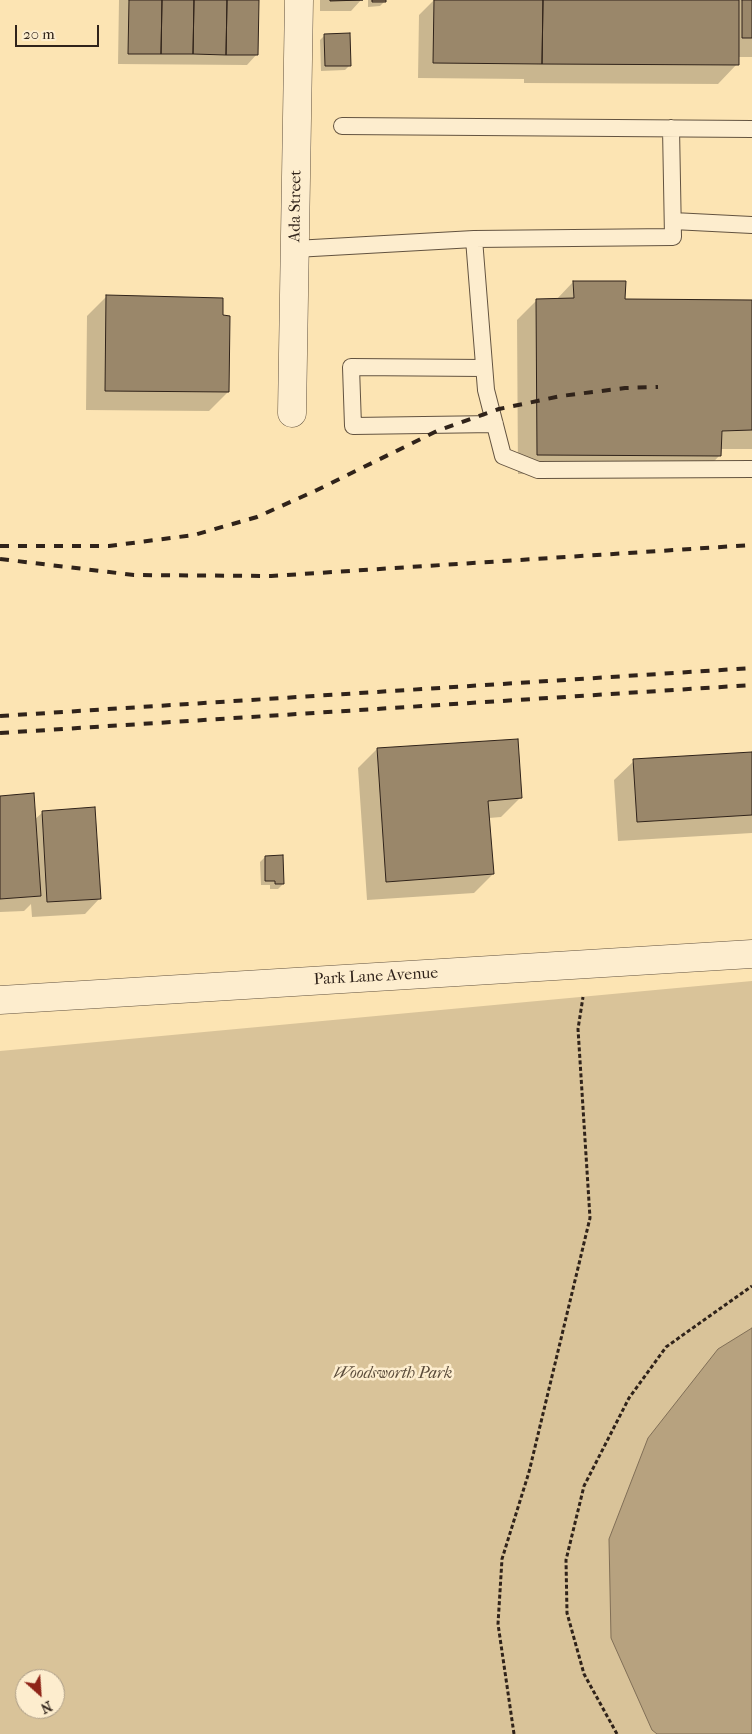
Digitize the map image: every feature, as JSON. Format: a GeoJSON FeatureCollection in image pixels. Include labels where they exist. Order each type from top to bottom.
{"type":"FeatureCollection","features":[{"type":"Feature","properties":{"kind":"street","name":"Ada Street"},"geometry":{"type":"LineString","coordinates":[[292,413],[299,0]]}},
{"type":"Feature","properties":{"kind":"street","name":"Park Lane Avenue"},"geometry":{"type":"LineString","coordinates":[[0,1000],[752,954]]}},
{"type":"Feature","properties":{"kind":"lane"},"geometry":{"type":"LineString","coordinates":[[342,126],[752,129]]}},
{"type":"Feature","properties":{"kind":"lane"},"geometry":{"type":"LineString","coordinates":[[295,249],[474,239],[673,237],[671,128]]}},
{"type":"Feature","properties":{"kind":"lane"},"geometry":{"type":"LineString","coordinates":[[673,221],[752,225]]}},
{"type":"Feature","properties":{"kind":"lane"},"geometry":{"type":"LineString","coordinates":[[474,239],[486,390],[503,456],[538,470],[752,469]]}},
{"type":"Feature","properties":{"kind":"lane"},"geometry":{"type":"LineString","coordinates":[[484,368],[351,367],[353,426],[495,424]]}},
{"type":"Feature","properties":{"kind":"path"},"geometry":{"type":"LineString","coordinates":[[514,1734],[498,1624],[502,1559],[529,1472],[590,1218],[578,1029],[583,997]]}},
{"type":"Feature","properties":{"kind":"path"},"geometry":{"type":"LineString","coordinates":[[617,1734],[584,1674],[567,1613],[566,1560],[584,1486],[628,1398],[666,1347],[752,1286]]}},
{"type":"Feature","properties":{"kind":"green space","name":"Woodsworth Park"},"geometry":{"type":"Polygon","coordinates":[[[752,981],[752,1734],[0,1734],[0,1051],[752,981]]]}},
{"type":"Feature","properties":{"kind":"shaded area"},"geometry":{"type":"Polygon","coordinates":[[[752,1328],[752,1734],[657,1734],[652,1730],[611,1638],[609,1539],[648,1438],[718,1349],[752,1328]]]}},
{"type":"Feature","properties":{"kind":"building"},"geometry":{"type":"Polygon","coordinates":[[[129,0],[162,0],[161,54],[128,54],[129,0]]]}},
{"type":"Feature","properties":{"kind":"building"},"geometry":{"type":"Polygon","coordinates":[[[162,0],[194,0],[193,54],[161,54],[162,0]]]}},
{"type":"Feature","properties":{"kind":"building"},"geometry":{"type":"Polygon","coordinates":[[[194,0],[227,0],[226,55],[193,54],[194,0]]]}},
{"type":"Feature","properties":{"kind":"building"},"geometry":{"type":"Polygon","coordinates":[[[227,0],[259,0],[258,55],[226,55],[227,0]]]}},
{"type":"Feature","properties":{"kind":"building"},"geometry":{"type":"Polygon","coordinates":[[[330,0],[363,0],[330,1],[330,0]]]}},
{"type":"Feature","properties":{"kind":"building"},"geometry":{"type":"Polygon","coordinates":[[[372,0],[386,0],[386,2],[372,2],[372,0]]]}},
{"type":"Feature","properties":{"kind":"building"},"geometry":{"type":"Polygon","coordinates":[[[434,0],[543,0],[542,64],[433,63],[434,0]]]}},
{"type":"Feature","properties":{"kind":"building"},"geometry":{"type":"Polygon","coordinates":[[[543,0],[739,0],[739,65],[542,64],[543,0]]]}},
{"type":"Feature","properties":{"kind":"building"},"geometry":{"type":"Polygon","coordinates":[[[742,0],[752,0],[752,38],[742,38],[742,0]]]}},
{"type":"Feature","properties":{"kind":"building"},"geometry":{"type":"Polygon","coordinates":[[[350,33],[351,66],[325,66],[324,34],[350,33]]]}},
{"type":"Feature","properties":{"kind":"building"},"geometry":{"type":"Polygon","coordinates":[[[573,281],[626,281],[625,299],[752,300],[752,430],[722,431],[721,456],[537,455],[536,299],[574,298],[573,281]]]}},
{"type":"Feature","properties":{"kind":"building"},"geometry":{"type":"Polygon","coordinates":[[[106,295],[223,298],[223,315],[230,316],[229,392],[105,391],[106,295]]]}},
{"type":"Feature","properties":{"kind":"building"},"geometry":{"type":"Polygon","coordinates":[[[518,739],[522,798],[488,801],[494,874],[386,882],[377,748],[518,739]]]}},
{"type":"Feature","properties":{"kind":"building"},"geometry":{"type":"Polygon","coordinates":[[[752,752],[752,815],[637,822],[633,759],[752,752]]]}},
{"type":"Feature","properties":{"kind":"building"},"geometry":{"type":"Polygon","coordinates":[[[34,793],[41,896],[0,899],[0,796],[34,793]]]}},
{"type":"Feature","properties":{"kind":"building"},"geometry":{"type":"Polygon","coordinates":[[[95,807],[101,899],[47,902],[42,811],[95,807]]]}},
{"type":"Feature","properties":{"kind":"building"},"geometry":{"type":"Polygon","coordinates":[[[283,855],[284,884],[275,884],[275,881],[265,881],[265,856],[283,855]]]}},
{"type":"Feature","properties":{"kind":"railway"},"geometry":{"type":"LineString","coordinates":[[0,546],[109,546],[194,535],[257,517],[317,490],[437,431],[499,409],[561,396],[625,388],[658,387]]}},
{"type":"Feature","properties":{"kind":"railway"},"geometry":{"type":"LineString","coordinates":[[0,559],[134,575],[271,576],[752,545]]}},
{"type":"Feature","properties":{"kind":"railway"},"geometry":{"type":"LineString","coordinates":[[0,716],[752,668]]}},
{"type":"Feature","properties":{"kind":"railway"},"geometry":{"type":"LineString","coordinates":[[0,733],[752,685]]}}]}
